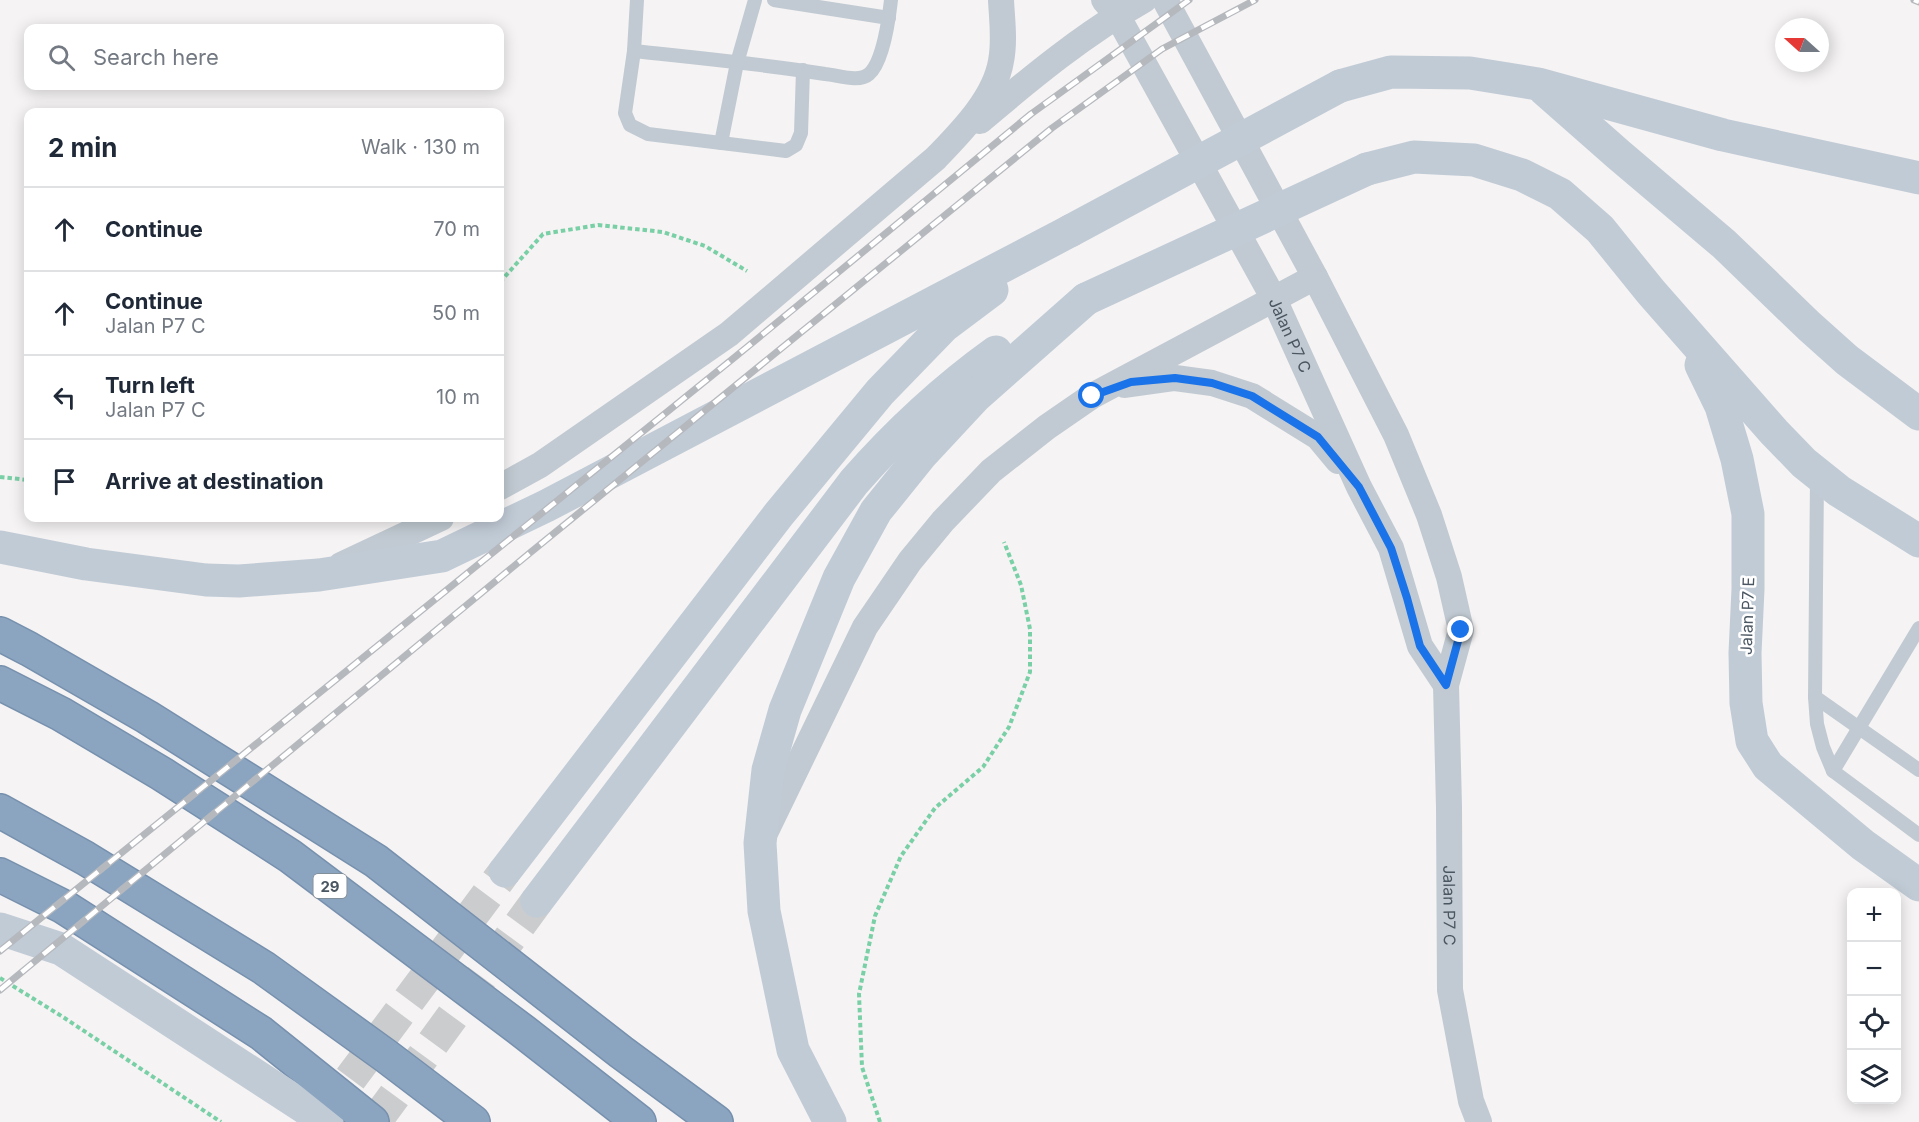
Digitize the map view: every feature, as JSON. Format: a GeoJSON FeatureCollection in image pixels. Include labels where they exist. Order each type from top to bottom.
{"type":"FeatureCollection","features":[{"type":"Feature","properties":{"kind":"highway"},"geometry":{"type":"LineString","coordinates":[[0,634],[147,717],[376,861],[621,1052],[716,1122]]}},
{"type":"Feature","properties":{"kind":"highway","name":"29"},"geometry":{"type":"LineString","coordinates":[[0,683],[61,714],[162,774],[290,856],[524,1032],[639,1122]]}},
{"type":"Feature","properties":{"kind":"highway"},"geometry":{"type":"LineString","coordinates":[[0,811],[85,858],[264,968],[473,1122]]}},
{"type":"Feature","properties":{"kind":"highway"},"geometry":{"type":"LineString","coordinates":[[0,875],[64,907],[261,1033],[372,1122]]}},
{"type":"Feature","properties":{"kind":"street"},"geometry":{"type":"LineString","coordinates":[[936,158],[965,129],[988,95],[1001,63],[1003,33],[1001,0]]}},
{"type":"Feature","properties":{"kind":"street"},"geometry":{"type":"LineString","coordinates":[[504,485],[540,465],[729,334],[1064,52],[1110,8],[1144,0]]}},
{"type":"Feature","properties":{"kind":"street","name":"Jalan P7 C"},"geometry":{"type":"LineString","coordinates":[[1165,0],[1315,278],[1396,435],[1429,515],[1449,577],[1461,630],[1446,685],[1450,990],[1471,1101],[1479,1122]]}},
{"type":"Feature","properties":{"kind":"street","name":"Jalan P7 C"},"geometry":{"type":"LineString","coordinates":[[1110,8],[1274,299],[1359,487],[1391,548],[1420,646],[1446,685]]}},
{"type":"Feature","properties":{"kind":"street"},"geometry":{"type":"LineString","coordinates":[[0,547],[86,564],[206,580],[239,581],[319,575],[442,556],[546,506],[1070,231],[1340,86],[1391,72],[1470,73],[1538,84],[1722,135],[1919,178]]}},
{"type":"Feature","properties":{"kind":"street"},"geometry":{"type":"LineString","coordinates":[[1538,84],[1724,244],[1847,360],[1919,414]]}},
{"type":"Feature","properties":{"kind":"street"},"geometry":{"type":"LineString","coordinates":[[537,902],[854,482],[888,443],[939,395],[995,353],[1086,299],[1367,169],[1414,157],[1474,160],[1522,175],[1560,194],[1600,229],[1651,292],[1774,432],[1817,474],[1839,491],[1919,541]]}},
{"type":"Feature","properties":{"kind":"street"},"geometry":{"type":"LineString","coordinates":[[505,871],[779,514],[880,392],[944,326],[1070,231]]}},
{"type":"Feature","properties":{"kind":"street"},"geometry":{"type":"LineString","coordinates":[[760,843],[865,627],[910,561],[943,521],[991,471],[1047,427],[1092,396],[1315,278]]}},
{"type":"Feature","properties":{"kind":"street","name":"Jalan P7 E"},"geometry":{"type":"LineString","coordinates":[[1651,292],[1698,359],[1721,406],[1737,459],[1748,514],[1745,653],[1746,703],[1752,741],[1768,766],[1863,845],[1919,885]]}},
{"type":"Feature","properties":{"kind":"street"},"geometry":{"type":"LineString","coordinates":[[830,1122],[793,1050],[764,911],[760,843],[768,770],[785,710],[839,578],[876,511],[922,454],[976,396],[1086,299]]}},
{"type":"Feature","properties":{"kind":"street"},"geometry":{"type":"LineString","coordinates":[[1092,396],[1131,382],[1175,378],[1212,383],[1252,396],[1318,437],[1359,487]]}},
{"type":"Feature","properties":{"kind":"street"},"geometry":{"type":"LineString","coordinates":[[319,575],[432,522]]}},
{"type":"Feature","properties":{"kind":"street"},"geometry":{"type":"LineString","coordinates":[[0,929],[61,949],[327,1122]]}},
{"type":"Feature","properties":{"kind":"lane"},"geometry":{"type":"LineString","coordinates":[[637,0],[634,51],[625,113],[630,125],[648,134],[786,151],[796,145],[801,134],[803,70]]}},
{"type":"Feature","properties":{"kind":"lane"},"geometry":{"type":"LineString","coordinates":[[721,144],[737,63],[756,0]]}},
{"type":"Feature","properties":{"kind":"lane"},"geometry":{"type":"LineString","coordinates":[[774,0],[889,18]]}},
{"type":"Feature","properties":{"kind":"lane"},"geometry":{"type":"LineString","coordinates":[[634,51],[858,78],[868,75],[876,64],[889,18],[891,0]]}},
{"type":"Feature","properties":{"kind":"lane"},"geometry":{"type":"LineString","coordinates":[[1817,474],[1815,697],[1823,747],[1833,771],[1919,835]]}},
{"type":"Feature","properties":{"kind":"lane"},"geometry":{"type":"LineString","coordinates":[[1833,771],[1919,628]]}},
{"type":"Feature","properties":{"kind":"lane"},"geometry":{"type":"LineString","coordinates":[[1815,697],[1919,770]]}},
{"type":"Feature","properties":{"kind":"path"},"geometry":{"type":"LineString","coordinates":[[504,278],[543,234],[598,225],[663,232],[705,246],[747,271]]}},
{"type":"Feature","properties":{"kind":"path"},"geometry":{"type":"LineString","coordinates":[[0,477],[24,480]]}},
{"type":"Feature","properties":{"kind":"path"},"geometry":{"type":"LineString","coordinates":[[880,1122],[862,1067],[860,994],[875,916],[901,856],[935,808],[983,767],[1009,727],[1030,672],[1030,629],[1021,585],[1004,542]]}},
{"type":"Feature","properties":{"kind":"path"},"geometry":{"type":"LineString","coordinates":[[0,978],[221,1122]]}},
{"type":"Feature","properties":{"kind":"tunnel"},"geometry":{"type":"LineString","coordinates":[[321,1118],[505,871]]}},
{"type":"Feature","properties":{"kind":"tunnel"},"geometry":{"type":"LineString","coordinates":[[375,1122],[537,901]]}},
{"type":"Feature","properties":{"kind":"railway"},"geometry":{"type":"LineString","coordinates":[[0,951],[735,357],[1031,114],[1189,0]]}},
{"type":"Feature","properties":{"kind":"railway"},"geometry":{"type":"LineString","coordinates":[[0,990],[531,552],[1052,128],[1162,49],[1255,0]]}},
{"type":"Feature","properties":{"kind":"railway"},"geometry":{"type":"LineString","coordinates":[[1914,0],[1919,2]]}},
{"type":"Feature","properties":{"kind":"route"},"geometry":{"type":"LineString","coordinates":[[1092,396],[1131,382],[1175,378],[1212,383],[1252,396],[1318,437],[1359,487],[1391,548],[1420,646],[1446,685],[1461,630]]}}]}
